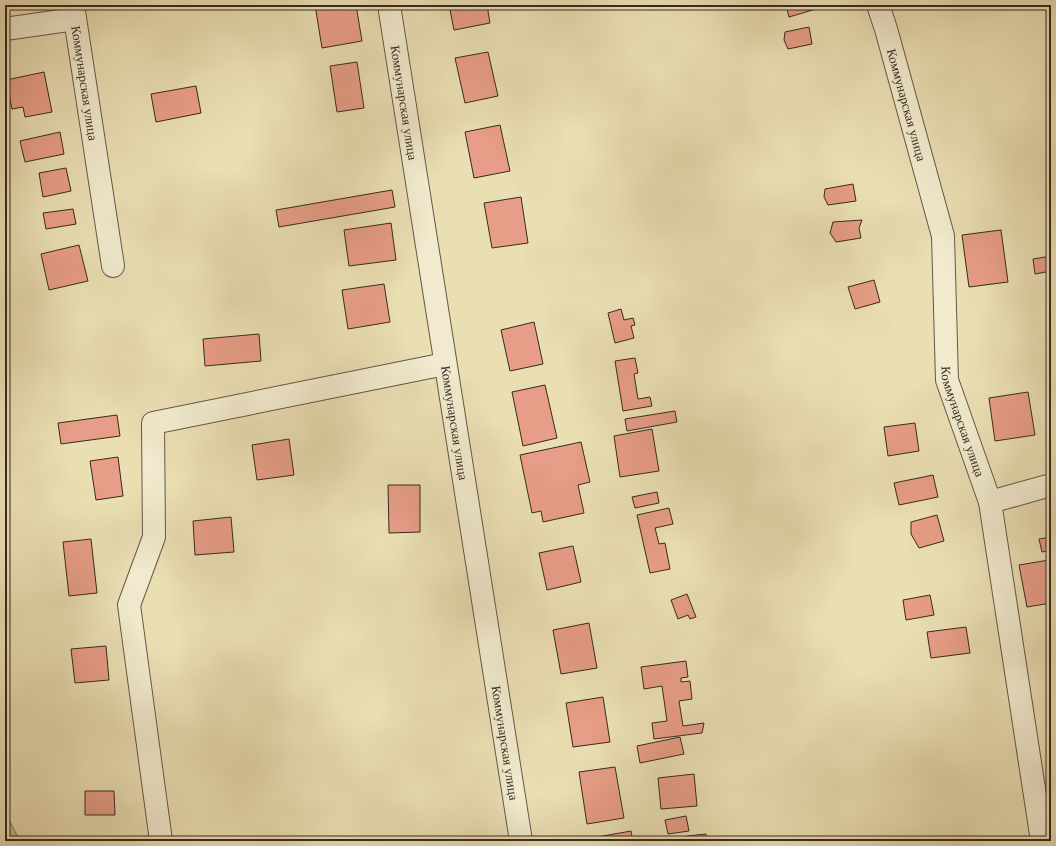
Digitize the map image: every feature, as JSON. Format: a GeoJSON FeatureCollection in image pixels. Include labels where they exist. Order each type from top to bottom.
{"type":"FeatureCollection","features":[{"type":"Feature","properties":{"kind":"street","name":"Коммунарская улица"},"geometry":{"type":"LineString","coordinates":[[389,5],[521,841]]}},
{"type":"Feature","properties":{"kind":"street","name":"Коммунарская улица"},"geometry":{"type":"LineString","coordinates":[[878,5],[886,29],[943,236],[947,380],[990,502],[1042,841]]}},
{"type":"Feature","properties":{"kind":"street","name":"Коммунарская улица"},"geometry":{"type":"LineString","coordinates":[[5,29],[74,12],[113,266]]}},
{"type":"Feature","properties":{"kind":"street"},"geometry":{"type":"LineString","coordinates":[[161,841],[129,605],[154,537],[153,423],[446,364]]}},
{"type":"Feature","properties":{"kind":"street"},"geometry":{"type":"LineString","coordinates":[[990,502],[1051,485]]}},
{"type":"Feature","properties":{"kind":"green space"},"geometry":{"type":"Polygon","coordinates":[[[5,812],[20,841],[5,841],[5,812]]]}},
{"type":"Feature","properties":{"kind":"building"},"geometry":{"type":"Polygon","coordinates":[[[315,5],[356,5],[362,41],[322,48],[315,5]]]}},
{"type":"Feature","properties":{"kind":"building"},"geometry":{"type":"Polygon","coordinates":[[[449,5],[487,5],[490,23],[454,30],[449,5]]]}},
{"type":"Feature","properties":{"kind":"building"},"geometry":{"type":"Polygon","coordinates":[[[786,5],[815,5],[816,9],[789,17],[786,5]]]}},
{"type":"Feature","properties":{"kind":"building"},"geometry":{"type":"Polygon","coordinates":[[[809,27],[812,44],[788,49],[784,40],[785,32],[809,27]]]}},
{"type":"Feature","properties":{"kind":"building"},"geometry":{"type":"Polygon","coordinates":[[[488,52],[498,96],[465,103],[455,58],[488,52]]]}},
{"type":"Feature","properties":{"kind":"building"},"geometry":{"type":"Polygon","coordinates":[[[357,62],[364,108],[337,112],[330,66],[357,62]]]}},
{"type":"Feature","properties":{"kind":"building"},"geometry":{"type":"Polygon","coordinates":[[[44,72],[52,112],[25,117],[23,107],[12,109],[6,80],[44,72]]]}},
{"type":"Feature","properties":{"kind":"building"},"geometry":{"type":"Polygon","coordinates":[[[196,86],[201,113],[156,122],[151,94],[196,86]]]}},
{"type":"Feature","properties":{"kind":"building"},"geometry":{"type":"Polygon","coordinates":[[[500,125],[510,171],[474,178],[465,132],[500,125]]]}},
{"type":"Feature","properties":{"kind":"building"},"geometry":{"type":"Polygon","coordinates":[[[60,132],[64,154],[25,162],[20,141],[60,132]]]}},
{"type":"Feature","properties":{"kind":"building"},"geometry":{"type":"Polygon","coordinates":[[[66,168],[71,191],[43,197],[39,173],[66,168]]]}},
{"type":"Feature","properties":{"kind":"building"},"geometry":{"type":"Polygon","coordinates":[[[853,184],[856,201],[828,205],[824,197],[825,189],[853,184]]]}},
{"type":"Feature","properties":{"kind":"building"},"geometry":{"type":"Polygon","coordinates":[[[392,190],[395,207],[279,227],[276,210],[392,190]]]}},
{"type":"Feature","properties":{"kind":"building"},"geometry":{"type":"Polygon","coordinates":[[[521,197],[528,243],[492,248],[484,203],[521,197]]]}},
{"type":"Feature","properties":{"kind":"building"},"geometry":{"type":"Polygon","coordinates":[[[73,209],[76,224],[46,229],[43,213],[73,209]]]}},
{"type":"Feature","properties":{"kind":"building"},"geometry":{"type":"Polygon","coordinates":[[[862,220],[859,228],[861,238],[836,242],[830,233],[833,222],[862,220]]]}},
{"type":"Feature","properties":{"kind":"building"},"geometry":{"type":"Polygon","coordinates":[[[391,223],[396,260],[349,266],[344,230],[391,223]]]}},
{"type":"Feature","properties":{"kind":"building"},"geometry":{"type":"Polygon","coordinates":[[[1001,230],[1008,282],[969,287],[962,235],[1001,230]]]}},
{"type":"Feature","properties":{"kind":"building"},"geometry":{"type":"Polygon","coordinates":[[[79,245],[88,281],[49,290],[41,254],[79,245]]]}},
{"type":"Feature","properties":{"kind":"building"},"geometry":{"type":"Polygon","coordinates":[[[1051,256],[1051,271],[1035,274],[1033,259],[1051,256]]]}},
{"type":"Feature","properties":{"kind":"building"},"geometry":{"type":"Polygon","coordinates":[[[874,280],[880,302],[855,309],[848,287],[874,280]]]}},
{"type":"Feature","properties":{"kind":"building"},"geometry":{"type":"Polygon","coordinates":[[[384,284],[390,322],[348,329],[342,290],[384,284]]]}},
{"type":"Feature","properties":{"kind":"building"},"geometry":{"type":"Polygon","coordinates":[[[621,309],[624,320],[633,318],[635,325],[631,326],[634,338],[615,343],[608,313],[621,309]]]}},
{"type":"Feature","properties":{"kind":"building"},"geometry":{"type":"Polygon","coordinates":[[[534,322],[543,364],[510,371],[501,330],[534,322]]]}},
{"type":"Feature","properties":{"kind":"building"},"geometry":{"type":"Polygon","coordinates":[[[259,334],[261,361],[205,366],[203,339],[259,334]]]}},
{"type":"Feature","properties":{"kind":"building"},"geometry":{"type":"Polygon","coordinates":[[[635,358],[638,373],[634,374],[638,399],[650,397],[652,406],[623,411],[615,361],[635,358]]]}},
{"type":"Feature","properties":{"kind":"building"},"geometry":{"type":"Polygon","coordinates":[[[545,385],[557,438],[523,446],[512,392],[545,385]]]}},
{"type":"Feature","properties":{"kind":"building"},"geometry":{"type":"Polygon","coordinates":[[[1028,392],[1035,435],[995,441],[989,398],[1028,392]]]}},
{"type":"Feature","properties":{"kind":"building"},"geometry":{"type":"Polygon","coordinates":[[[675,411],[677,422],[627,431],[625,419],[675,411]]]}},
{"type":"Feature","properties":{"kind":"building"},"geometry":{"type":"Polygon","coordinates":[[[117,415],[120,436],[61,444],[58,423],[117,415]]]}},
{"type":"Feature","properties":{"kind":"building"},"geometry":{"type":"Polygon","coordinates":[[[915,423],[919,451],[888,456],[884,427],[915,423]]]}},
{"type":"Feature","properties":{"kind":"building"},"geometry":{"type":"Polygon","coordinates":[[[652,429],[659,471],[620,477],[614,436],[652,429]]]}},
{"type":"Feature","properties":{"kind":"building"},"geometry":{"type":"Polygon","coordinates":[[[289,439],[294,475],[257,480],[252,445],[289,439]]]}},
{"type":"Feature","properties":{"kind":"building"},"geometry":{"type":"Polygon","coordinates":[[[581,442],[590,482],[578,485],[584,513],[543,522],[541,511],[532,513],[520,455],[581,442]]]}},
{"type":"Feature","properties":{"kind":"building"},"geometry":{"type":"Polygon","coordinates":[[[118,457],[123,496],[96,500],[90,461],[118,457]]]}},
{"type":"Feature","properties":{"kind":"building"},"geometry":{"type":"Polygon","coordinates":[[[933,475],[938,497],[899,505],[894,483],[933,475]]]}},
{"type":"Feature","properties":{"kind":"building"},"geometry":{"type":"Polygon","coordinates":[[[388,485],[420,485],[420,532],[389,533],[388,485]]]}},
{"type":"Feature","properties":{"kind":"building"},"geometry":{"type":"Polygon","coordinates":[[[657,492],[659,503],[635,508],[632,497],[657,492]]]}},
{"type":"Feature","properties":{"kind":"building"},"geometry":{"type":"Polygon","coordinates":[[[669,508],[673,524],[655,528],[659,544],[665,543],[670,569],[650,573],[637,515],[669,508]]]}},
{"type":"Feature","properties":{"kind":"building"},"geometry":{"type":"Polygon","coordinates":[[[937,515],[944,541],[919,548],[911,534],[911,522],[937,515]]]}},
{"type":"Feature","properties":{"kind":"building"},"geometry":{"type":"Polygon","coordinates":[[[231,517],[234,552],[195,555],[193,521],[231,517]]]}},
{"type":"Feature","properties":{"kind":"building"},"geometry":{"type":"Polygon","coordinates":[[[1051,537],[1051,550],[1042,552],[1039,539],[1051,537]]]}},
{"type":"Feature","properties":{"kind":"building"},"geometry":{"type":"Polygon","coordinates":[[[91,539],[97,593],[69,596],[63,542],[91,539]]]}},
{"type":"Feature","properties":{"kind":"building"},"geometry":{"type":"Polygon","coordinates":[[[573,546],[581,582],[547,590],[539,553],[573,546]]]}},
{"type":"Feature","properties":{"kind":"building"},"geometry":{"type":"Polygon","coordinates":[[[1049,560],[1051,569],[1051,603],[1027,607],[1019,565],[1049,560]]]}},
{"type":"Feature","properties":{"kind":"building"},"geometry":{"type":"Polygon","coordinates":[[[687,594],[696,617],[690,619],[688,615],[678,619],[671,600],[687,594]]]}},
{"type":"Feature","properties":{"kind":"building"},"geometry":{"type":"Polygon","coordinates":[[[930,595],[934,615],[906,620],[903,600],[930,595]]]}},
{"type":"Feature","properties":{"kind":"building"},"geometry":{"type":"Polygon","coordinates":[[[589,623],[597,668],[561,674],[553,630],[589,623]]]}},
{"type":"Feature","properties":{"kind":"building"},"geometry":{"type":"Polygon","coordinates":[[[966,627],[970,653],[931,658],[927,632],[966,627]]]}},
{"type":"Feature","properties":{"kind":"building"},"geometry":{"type":"Polygon","coordinates":[[[106,646],[109,680],[75,683],[71,649],[106,646]]]}},
{"type":"Feature","properties":{"kind":"building"},"geometry":{"type":"Polygon","coordinates":[[[686,661],[688,677],[681,678],[681,682],[690,681],[692,699],[679,701],[683,726],[704,723],[702,733],[654,739],[652,723],[667,721],[662,686],[644,689],[641,667],[686,661]]]}},
{"type":"Feature","properties":{"kind":"building"},"geometry":{"type":"Polygon","coordinates":[[[603,697],[610,742],[573,747],[566,703],[603,697]]]}},
{"type":"Feature","properties":{"kind":"building"},"geometry":{"type":"Polygon","coordinates":[[[680,737],[684,754],[640,763],[637,746],[680,737]]]}},
{"type":"Feature","properties":{"kind":"building"},"geometry":{"type":"Polygon","coordinates":[[[615,767],[624,818],[587,824],[579,772],[615,767]]]}},
{"type":"Feature","properties":{"kind":"building"},"geometry":{"type":"Polygon","coordinates":[[[694,774],[697,806],[661,809],[658,778],[694,774]]]}},
{"type":"Feature","properties":{"kind":"building"},"geometry":{"type":"Polygon","coordinates":[[[85,791],[114,791],[115,815],[85,815],[85,791]]]}},
{"type":"Feature","properties":{"kind":"building"},"geometry":{"type":"Polygon","coordinates":[[[686,816],[689,831],[668,834],[665,820],[686,816]]]}},
{"type":"Feature","properties":{"kind":"building"},"geometry":{"type":"Polygon","coordinates":[[[631,831],[633,841],[597,841],[597,837],[631,831]]]}},
{"type":"Feature","properties":{"kind":"building"},"geometry":{"type":"Polygon","coordinates":[[[706,834],[706,841],[688,841],[687,836],[706,834]]]}}]}
